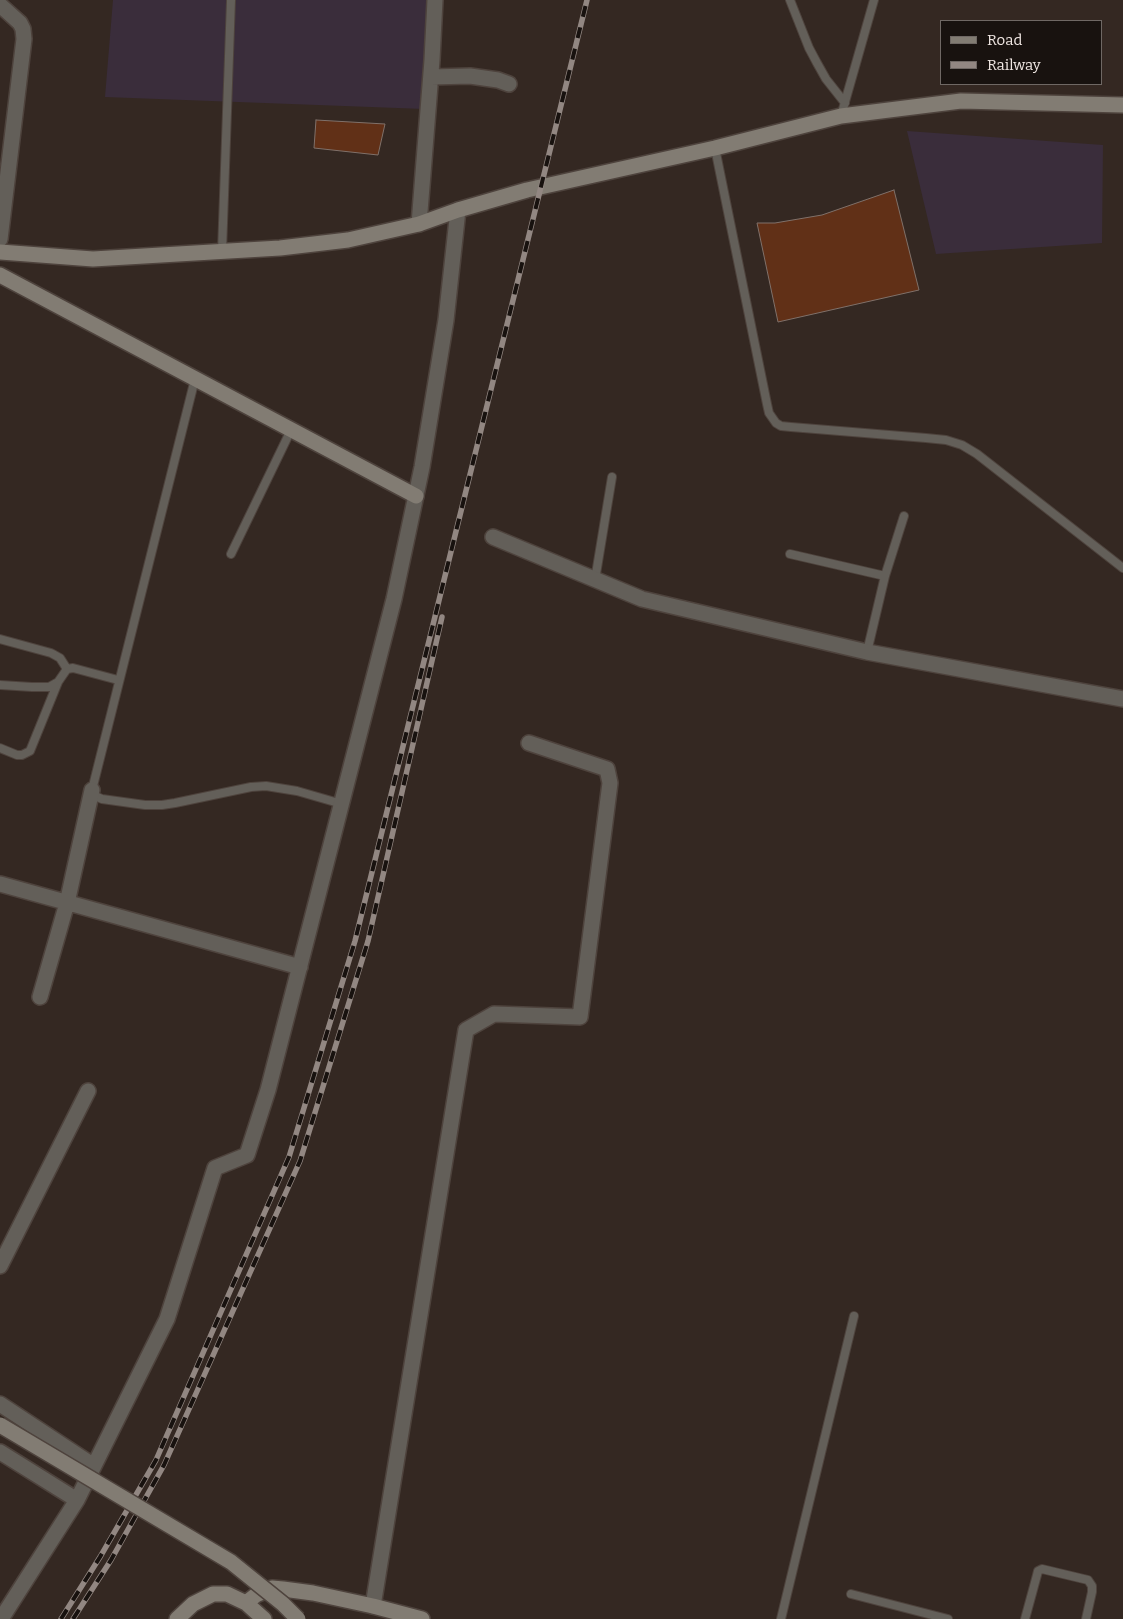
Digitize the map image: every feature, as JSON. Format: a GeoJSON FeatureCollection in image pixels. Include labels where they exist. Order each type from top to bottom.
{"type":"FeatureCollection","features":[{"type":"Feature","properties":{"kind":"street"},"geometry":{"type":"LineString","coordinates":[[419,224],[435,0]]}},
{"type":"Feature","properties":{"kind":"street"},"geometry":{"type":"LineString","coordinates":[[0,238],[24,39],[23,29],[9,6]]}},
{"type":"Feature","properties":{"kind":"street"},"geometry":{"type":"LineString","coordinates":[[431,77],[470,76],[498,80],[509,84]]}},
{"type":"Feature","properties":{"kind":"street"},"geometry":{"type":"LineString","coordinates":[[0,252],[93,259],[280,248],[348,240],[419,224],[458,210],[570,179],[715,148],[843,109],[961,101],[1123,105]]}},
{"type":"Feature","properties":{"kind":"street"},"geometry":{"type":"LineString","coordinates":[[1,1619],[77,1500],[168,1319],[215,1168],[247,1155],[268,1090],[394,600],[416,496],[446,320],[458,210]]}},
{"type":"Feature","properties":{"kind":"street"},"geometry":{"type":"LineString","coordinates":[[0,275],[416,496]]}},
{"type":"Feature","properties":{"kind":"street"},"geometry":{"type":"LineString","coordinates":[[493,537],[642,599],[867,652],[1123,699]]}},
{"type":"Feature","properties":{"kind":"street"},"geometry":{"type":"LineString","coordinates":[[373,1606],[466,1030],[494,1014],[580,1017],[610,783],[607,769],[529,743]]}},
{"type":"Feature","properties":{"kind":"street"},"geometry":{"type":"LineString","coordinates":[[40,997],[67,903],[92,790]]}},
{"type":"Feature","properties":{"kind":"street"},"geometry":{"type":"LineString","coordinates":[[0,884],[300,967]]}},
{"type":"Feature","properties":{"kind":"street"},"geometry":{"type":"LineString","coordinates":[[0,1266],[88,1091]]}},
{"type":"Feature","properties":{"kind":"street"},"geometry":{"type":"LineString","coordinates":[[0,1404],[94,1466]]}},
{"type":"Feature","properties":{"kind":"street"},"geometry":{"type":"LineString","coordinates":[[0,1425],[231,1562],[283,1604],[298,1619]]}},
{"type":"Feature","properties":{"kind":"street"},"geometry":{"type":"LineString","coordinates":[[0,1452],[77,1500]]}},
{"type":"Feature","properties":{"kind":"street"},"geometry":{"type":"LineString","coordinates":[[246,1603],[256,1595],[272,1588],[313,1593],[422,1619]]}},
{"type":"Feature","properties":{"kind":"street"},"geometry":{"type":"LineString","coordinates":[[177,1619],[193,1604],[213,1594],[227,1594],[246,1603],[264,1619]]}},
{"type":"Feature","properties":{"kind":"lane"},"geometry":{"type":"LineString","coordinates":[[222,251],[231,0]]}},
{"type":"Feature","properties":{"kind":"lane"},"geometry":{"type":"LineString","coordinates":[[790,0],[809,48],[843,109]]}},
{"type":"Feature","properties":{"kind":"lane"},"geometry":{"type":"LineString","coordinates":[[843,109],[874,0]]}},
{"type":"Feature","properties":{"kind":"lane"},"geometry":{"type":"LineString","coordinates":[[715,148],[767,404],[769,413],[776,423],[790,428],[946,440],[962,444],[1123,568]]}},
{"type":"Feature","properties":{"kind":"lane"},"geometry":{"type":"LineString","coordinates":[[195,379],[118,680],[92,790],[96,796],[102,799],[145,805],[162,805],[175,804],[251,787],[266,786],[297,791],[342,804]]}},
{"type":"Feature","properties":{"kind":"lane"},"geometry":{"type":"LineString","coordinates":[[231,554],[290,430]]}},
{"type":"Feature","properties":{"kind":"lane"},"geometry":{"type":"LineString","coordinates":[[595,580],[612,477]]}},
{"type":"Feature","properties":{"kind":"lane"},"geometry":{"type":"LineString","coordinates":[[867,652],[886,576],[904,516]]}},
{"type":"Feature","properties":{"kind":"lane"},"geometry":{"type":"LineString","coordinates":[[790,554],[886,576]]}},
{"type":"Feature","properties":{"kind":"lane"},"geometry":{"type":"LineString","coordinates":[[0,639],[51,653],[60,658],[67,669]]}},
{"type":"Feature","properties":{"kind":"lane"},"geometry":{"type":"LineString","coordinates":[[0,748],[22,755],[30,751],[58,682],[67,669],[75,668],[118,680]]}},
{"type":"Feature","properties":{"kind":"lane"},"geometry":{"type":"LineString","coordinates":[[0,685],[45,687],[58,682]]}},
{"type":"Feature","properties":{"kind":"lane"},"geometry":{"type":"LineString","coordinates":[[781,1619],[854,1316]]}},
{"type":"Feature","properties":{"kind":"lane"},"geometry":{"type":"LineString","coordinates":[[1026,1619],[1038,1571],[1042,1569],[1088,1580],[1092,1586],[1092,1592],[1086,1619]]}},
{"type":"Feature","properties":{"kind":"lane"},"geometry":{"type":"LineString","coordinates":[[851,1594],[926,1617],[948,1619]]}},
{"type":"Feature","properties":{"kind":"shaded area"},"geometry":{"type":"Polygon","coordinates":[[[113,0],[428,0],[424,109],[105,97],[113,0]]]}},
{"type":"Feature","properties":{"kind":"shaded area"},"geometry":{"type":"Polygon","coordinates":[[[907,131],[1103,145],[1102,243],[936,254],[907,131]]]}},
{"type":"Feature","properties":{"kind":"building"},"geometry":{"type":"Polygon","coordinates":[[[316,120],[385,124],[378,155],[314,148],[316,120]]]}},
{"type":"Feature","properties":{"kind":"building"},"geometry":{"type":"Polygon","coordinates":[[[894,190],[919,290],[778,322],[757,223],[775,223],[822,215],[894,190]]]}},
{"type":"Feature","properties":{"kind":"railway"},"geometry":{"type":"LineString","coordinates":[[61,1619],[100,1557],[156,1460],[289,1157],[355,941],[587,0]]}},
{"type":"Feature","properties":{"kind":"railway"},"geometry":{"type":"LineString","coordinates":[[73,1619],[111,1560],[164,1465],[300,1161],[368,941],[442,617]]}}]}
